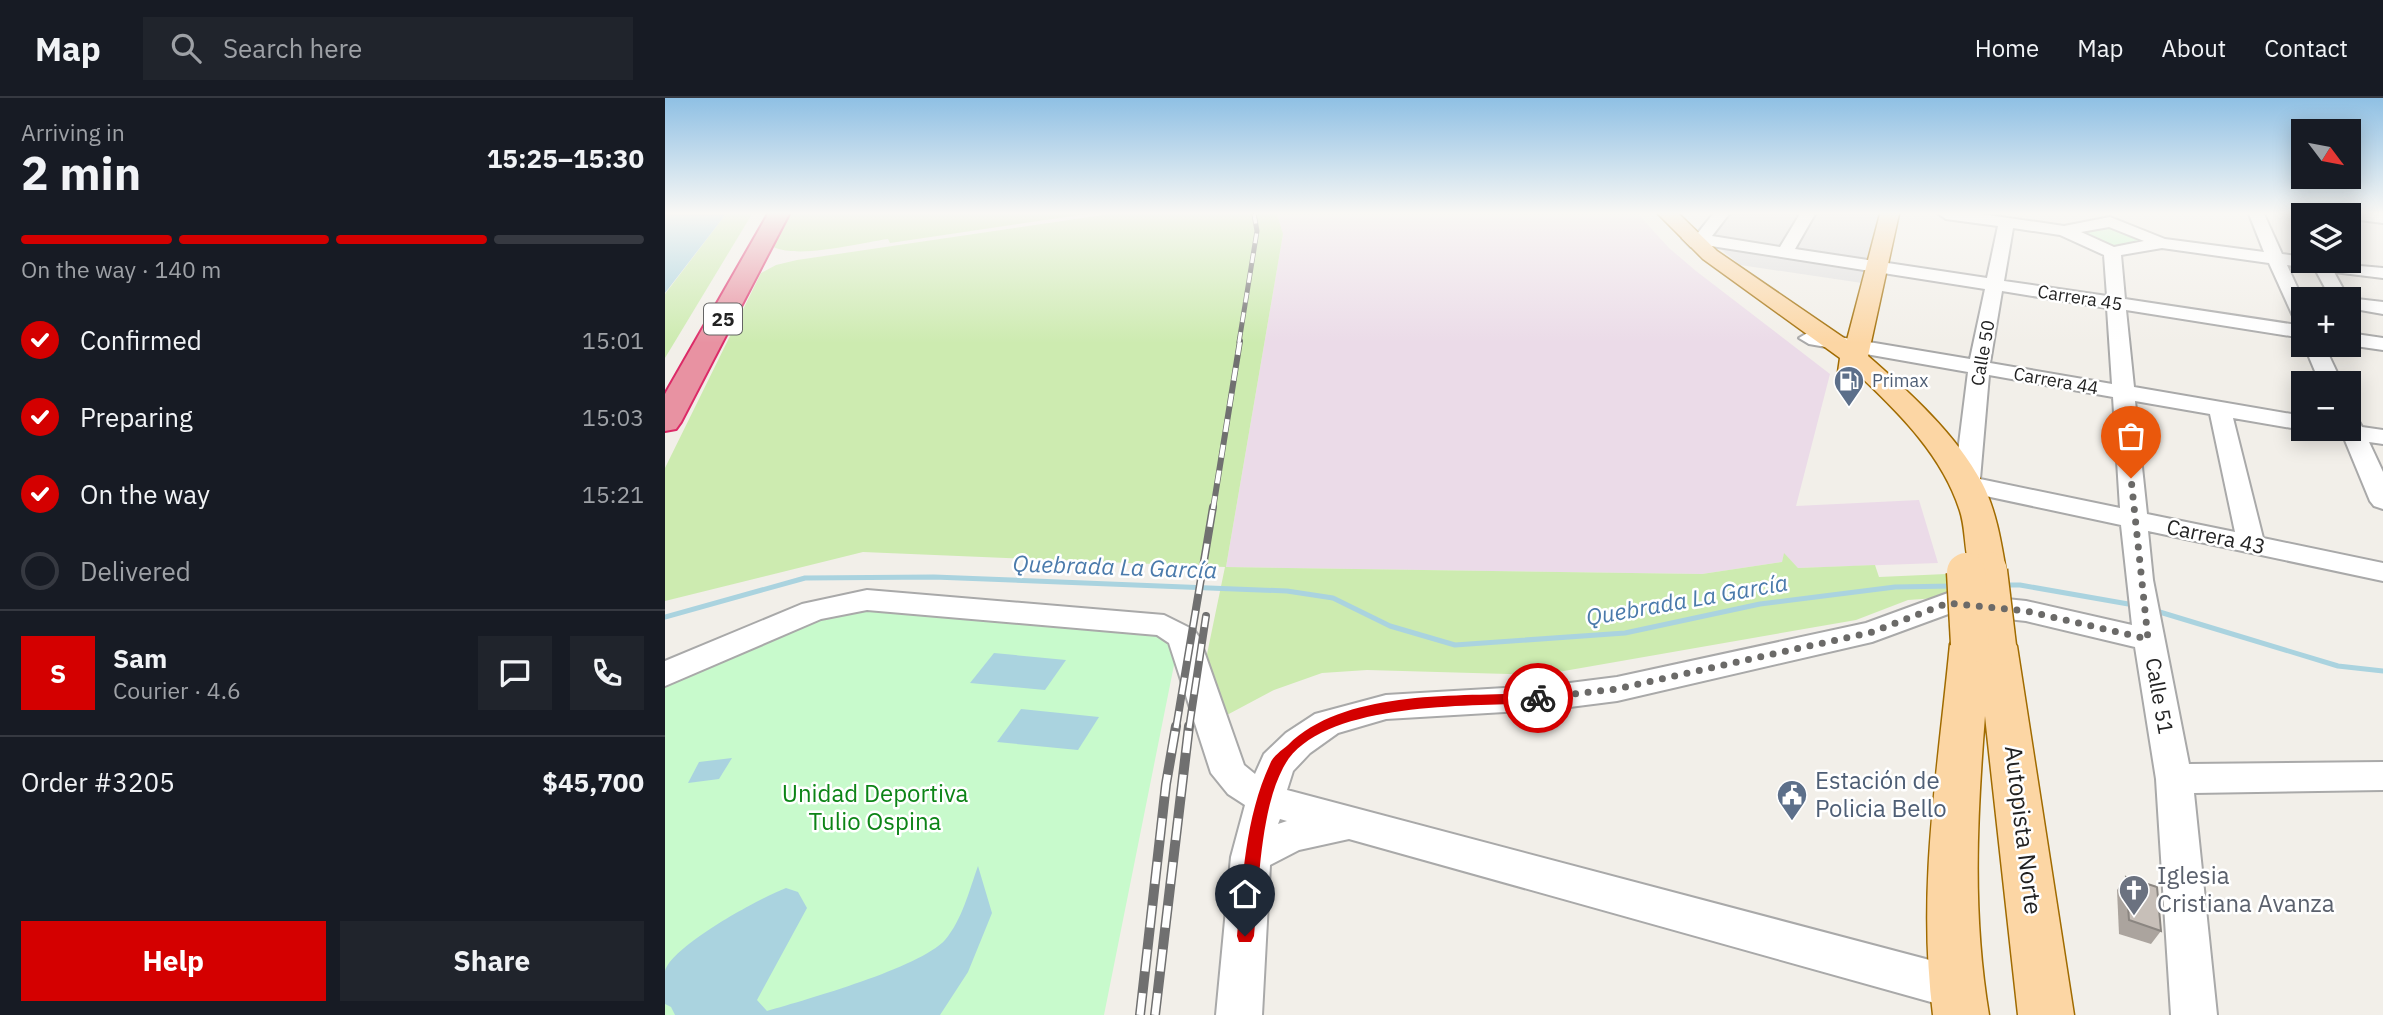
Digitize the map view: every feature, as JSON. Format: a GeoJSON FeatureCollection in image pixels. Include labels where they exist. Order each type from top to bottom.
{"type":"FeatureCollection","features":[{"type":"Feature","properties":{"kind":"highway","name":"25"},"geometry":{"type":"LineString","coordinates":[[665,376],[734,257]]}},
{"type":"Feature","properties":{"kind":"highway","name":"25"},"geometry":{"type":"LineString","coordinates":[[665,422],[758,257]]}},
{"type":"Feature","properties":{"kind":"main road"},"geometry":{"type":"LineString","coordinates":[[1696,257],[1841,351],[1923,450],[1943,479],[1977,572]]}},
{"type":"Feature","properties":{"kind":"main road"},"geometry":{"type":"LineString","coordinates":[[1717,257],[1897,396],[1952,460],[1967,484],[1981,525],[1977,572],[1983,645],[1951,827],[1948,890],[1959,1002]]}},
{"type":"Feature","properties":{"kind":"main road"},"geometry":{"type":"LineString","coordinates":[[1841,351],[1880,257]]}},
{"type":"Feature","properties":{"kind":"main road","name":"Autopista Norte"},"geometry":{"type":"LineString","coordinates":[[1983,645],[2046,1015]]}},
{"type":"Feature","properties":{"kind":"street","name":"Carrera 45"},"geometry":{"type":"LineString","coordinates":[[1809,257],[2291,330]]}},
{"type":"Feature","properties":{"kind":"street","name":"Calle 50"},"geometry":{"type":"LineString","coordinates":[[1967,484],[1979,367],[1996,285],[1996,257]]}},
{"type":"Feature","properties":{"kind":"street","name":"Calle 51"},"geometry":{"type":"LineString","coordinates":[[2112,257],[2139,580],[2174,779],[2194,1015]]}},
{"type":"Feature","properties":{"kind":"street"},"geometry":{"type":"LineString","coordinates":[[2260,257],[2291,261]]}},
{"type":"Feature","properties":{"kind":"street"},"geometry":{"type":"LineString","coordinates":[[2276,259],[2291,294]]}},
{"type":"Feature","properties":{"kind":"street"},"geometry":{"type":"LineString","coordinates":[[2361,270],[2383,273]]}},
{"type":"Feature","properties":{"kind":"street"},"geometry":{"type":"LineString","coordinates":[[2361,305],[2383,308]]}},
{"type":"Feature","properties":{"kind":"street"},"geometry":{"type":"LineString","coordinates":[[2361,341],[2383,344]]}},
{"type":"Feature","properties":{"kind":"street","name":"Carrera 44"},"geometry":{"type":"LineString","coordinates":[[1841,351],[1979,367],[2291,422]]}},
{"type":"Feature","properties":{"kind":"street"},"geometry":{"type":"LineString","coordinates":[[2220,409],[2251,544]]}},
{"type":"Feature","properties":{"kind":"street"},"geometry":{"type":"LineString","coordinates":[[2361,432],[2383,437]]}},
{"type":"Feature","properties":{"kind":"street"},"geometry":{"type":"LineString","coordinates":[[2352,441],[2383,501]]}},
{"type":"Feature","properties":{"kind":"street","name":"Carrera 43"},"geometry":{"type":"LineString","coordinates":[[1967,484],[2383,572]]}},
{"type":"Feature","properties":{"kind":"street"},"geometry":{"type":"LineString","coordinates":[[665,674],[813,611],[867,600],[1164,625],[1183,637],[1229,773],[1237,782],[1266,796],[1959,1002]]}},
{"type":"Feature","properties":{"kind":"street"},"geometry":{"type":"LineString","coordinates":[[1239,1015],[1251,857],[1266,796],[1277,764],[1298,743],[1327,723],[1386,706],[1554,697],[1617,689],[1872,632],[1948,603],[2026,611],[2148,639]]}},
{"type":"Feature","properties":{"kind":"street"},"geometry":{"type":"LineString","coordinates":[[2174,779],[2383,776]]}},
{"type":"Feature","properties":{"kind":"street"},"geometry":{"type":"LineString","coordinates":[[1251,857],[1267,846],[1308,829],[1353,824]]}},
{"type":"Feature","properties":{"kind":"shaded area"},"geometry":{"type":"Polygon","coordinates":[[[1279,257],[1679,257],[1830,374],[1796,506],[1919,500],[1938,563],[1798,568],[1784,554],[1782,562],[1702,574],[1226,567],[1279,257]]]}},
{"type":"Feature","properties":{"kind":"shaded area"},"geometry":{"type":"Polygon","coordinates":[[[1730,257],[1788,257],[1868,269],[1862,283],[1740,265],[1730,257]]]}},
{"type":"Feature","properties":{"kind":"shaded area"},"geometry":{"type":"Polygon","coordinates":[[[1833,257],[1870,257],[1869,262],[1833,257]]]}},
{"type":"Feature","properties":{"kind":"green space"},"geometry":{"type":"Polygon","coordinates":[[[693,257],[726,257],[665,358],[665,294],[693,257]]]}},
{"type":"Feature","properties":{"kind":"green space"},"geometry":{"type":"Polygon","coordinates":[[[819,257],[1279,257],[1226,567],[1702,574],[1782,562],[1784,553],[1798,568],[1875,565],[1879,577],[1946,574],[1951,597],[1908,600],[1856,620],[1541,675],[1367,670],[1322,673],[1274,690],[1225,716],[1206,659],[1225,567],[863,552],[665,601],[665,468],[761,273],[776,265],[819,257]]]}},
{"type":"Feature","properties":{"kind":"green space","name":"Unidad Deportiva Tulio Ospina"},"geometry":{"type":"Polygon","coordinates":[[[822,605],[1180,635],[1104,1015],[665,1015],[665,668],[822,605]]]}},
{"type":"Feature","properties":{"kind":"water"},"geometry":{"type":"Polygon","coordinates":[[[665,257],[693,257],[665,293],[665,257]]]}},
{"type":"Feature","properties":{"kind":"water"},"geometry":{"type":"Polygon","coordinates":[[[994,653],[1066,660],[1045,690],[970,683],[994,653]]]}},
{"type":"Feature","properties":{"kind":"water"},"geometry":{"type":"Polygon","coordinates":[[[1021,709],[1099,717],[1078,750],[997,742],[1021,709]]]}},
{"type":"Feature","properties":{"kind":"water"},"geometry":{"type":"Polygon","coordinates":[[[732,758],[719,779],[688,783],[699,762],[732,758]]]}},
{"type":"Feature","properties":{"kind":"water"},"geometry":{"type":"Polygon","coordinates":[[[978,866],[992,913],[968,972],[940,1015],[675,1015],[671,1007],[665,1004],[665,971],[671,960],[700,936],[738,912],[786,888],[798,892],[807,908],[757,1000],[767,1011],[888,972],[932,951],[945,940],[965,905],[978,866]]]}},
{"type":"Feature","properties":{"kind":"building"},"geometry":{"type":"Polygon","coordinates":[[[2126,877],[2157,887],[2161,931],[2129,920],[2126,877]]]}},
{"type":"Feature","properties":{"kind":"waterway","name":"Quebrada La García"},"geometry":{"type":"LineString","coordinates":[[665,617],[805,578],[934,577],[1287,591],[1333,598],[1390,626],[1455,645],[1625,633],[1760,604],[1895,587],[1953,586]]}},
{"type":"Feature","properties":{"kind":"waterway","name":"Quebrada La García"},"geometry":{"type":"LineString","coordinates":[[2002,585],[2020,585],[2134,605]]}},
{"type":"Feature","properties":{"kind":"waterway","name":"Quebrada La García"},"geometry":{"type":"LineString","coordinates":[[2153,610],[2338,666],[2383,671]]}},
{"type":"Feature","properties":{"kind":"railway"},"geometry":{"type":"LineString","coordinates":[[1239,342],[1253,257]]}},
{"type":"Feature","properties":{"kind":"railway"},"geometry":{"type":"LineString","coordinates":[[1213,509],[1240,341]]}},
{"type":"Feature","properties":{"kind":"railway"},"geometry":{"type":"LineString","coordinates":[[1176,728],[1213,507]]}},
{"type":"Feature","properties":{"kind":"railway"},"geometry":{"type":"LineString","coordinates":[[1189,728],[1206,616]]}},
{"type":"Feature","properties":{"kind":"railway"},"geometry":{"type":"LineString","coordinates":[[1140,1015],[1166,784],[1176,726]]}},
{"type":"Feature","properties":{"kind":"railway"},"geometry":{"type":"LineString","coordinates":[[1155,1015],[1189,726]]}},
{"type":"Feature","properties":{"kind":"way so far"},"geometry":{"type":"LineString","coordinates":[[1538,698],[1617,689],[1872,632],[1948,603],[2026,611],[2148,639],[2139,580],[2131,478]]}},
{"type":"Feature","properties":{"kind":"place","name":"Primax"},"geometry":{"type":"Point","coordinates":[1849,408]}},
{"type":"Feature","properties":{"kind":"place","name":"Estación de Policia Bello"},"geometry":{"type":"Point","coordinates":[1792,822]}},
{"type":"Feature","properties":{"kind":"place","name":"Iglesia Cristiana Avanza"},"geometry":{"type":"Point","coordinates":[2134,917]}},
{"type":"Feature","properties":{"kind":"route"},"geometry":{"type":"LineString","coordinates":[[1245,936],[1251,857],[1266,796],[1277,764],[1298,743],[1327,723],[1386,706],[1538,698]]}}]}
